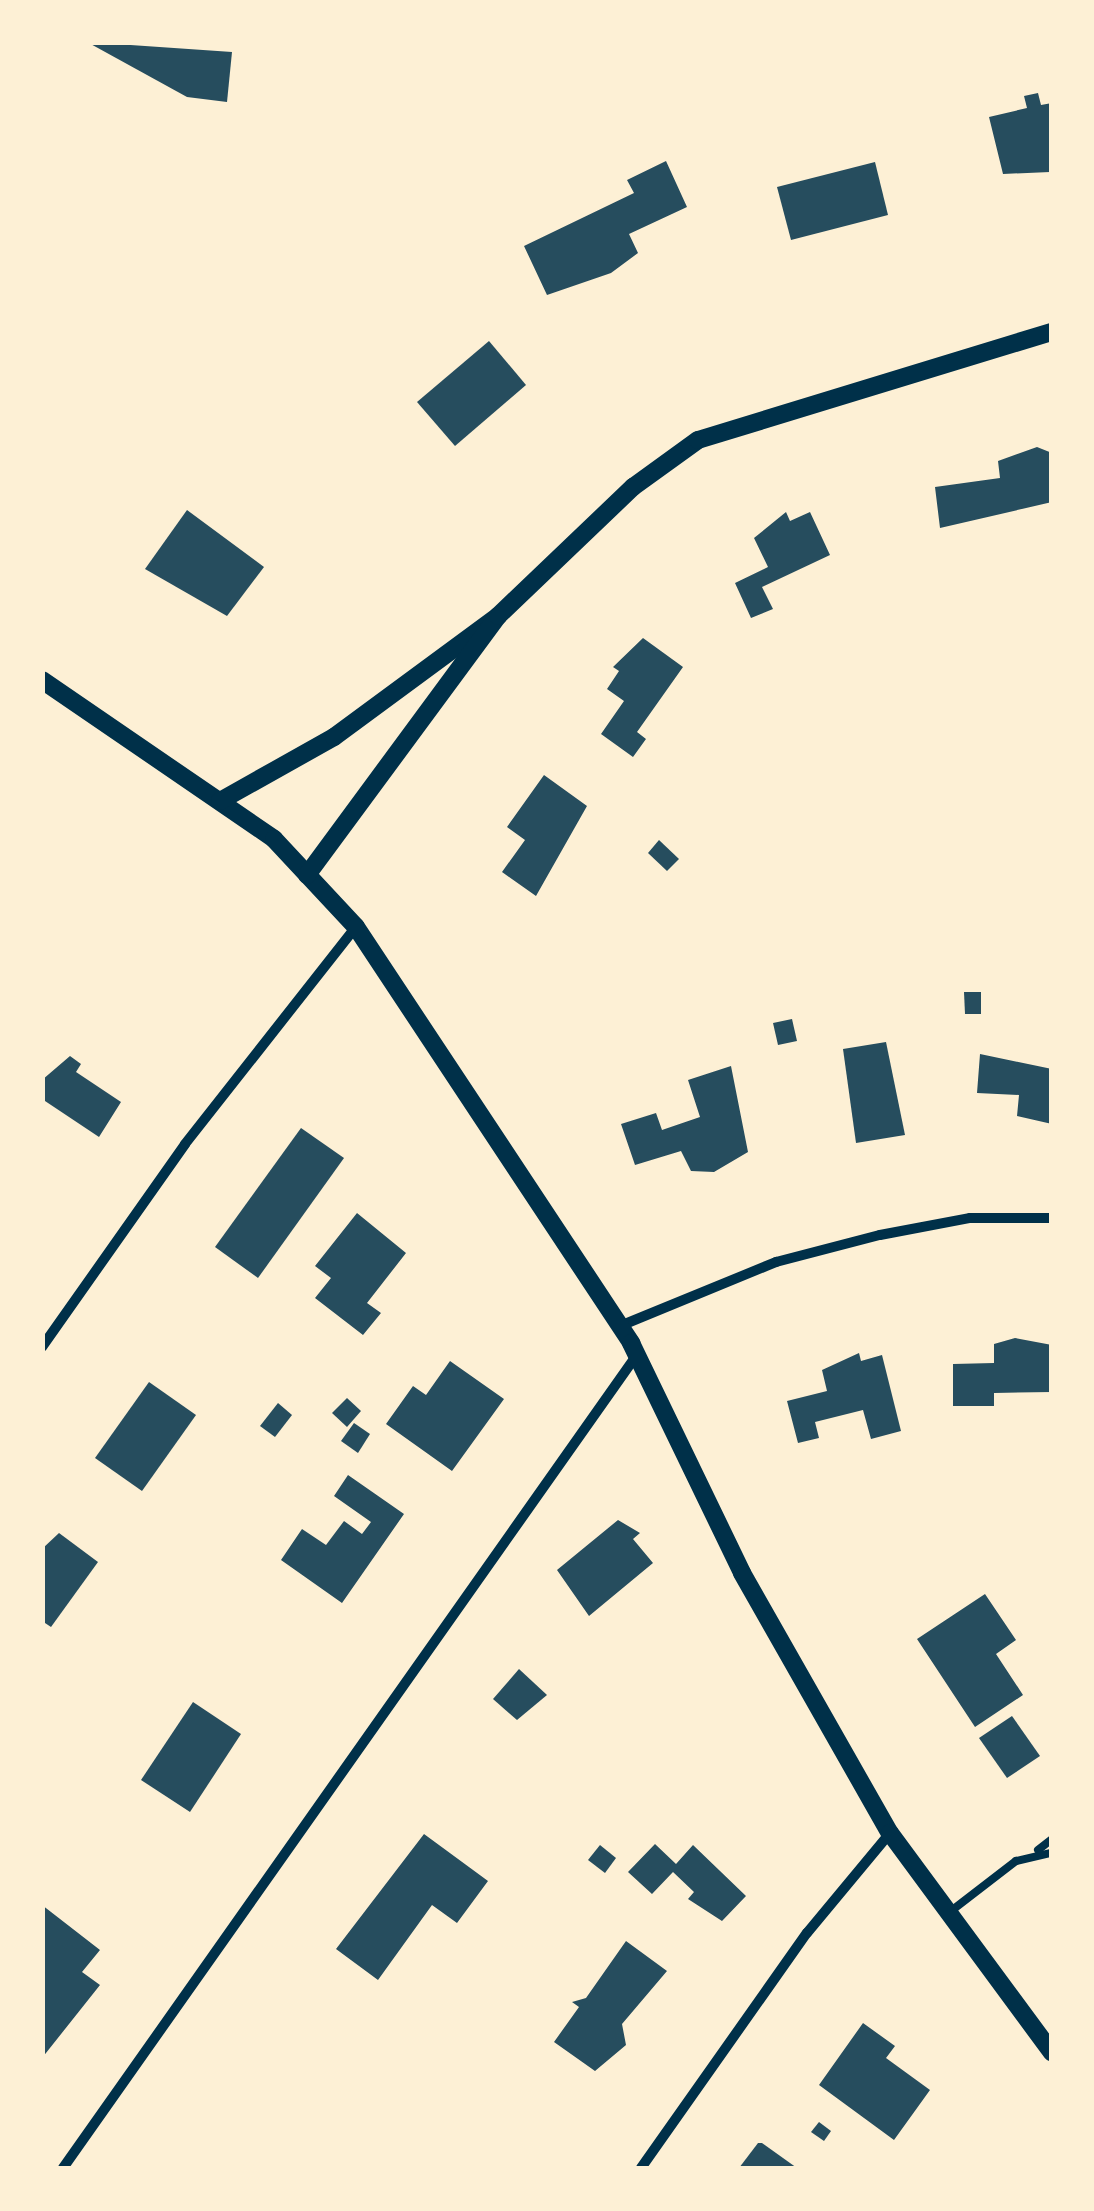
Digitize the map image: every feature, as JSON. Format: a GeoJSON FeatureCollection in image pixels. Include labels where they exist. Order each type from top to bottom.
{"type":"FeatureCollection","features":[{"type":"Feature","properties":{"kind":"street"},"geometry":{"type":"LineString","coordinates":[[220,801],[334,737],[498,616],[698,440],[1052,332]]}},
{"type":"Feature","properties":{"kind":"street"},"geometry":{"type":"LineString","coordinates":[[307,874],[498,616]]}},
{"type":"Feature","properties":{"kind":"street"},"geometry":{"type":"LineString","coordinates":[[42,680],[220,801],[307,874],[356,927],[620,1326],[742,1572],[890,1834],[946,1915],[1052,2053]]}},
{"type":"Feature","properties":{"kind":"street"},"geometry":{"type":"LineString","coordinates":[[42,1347],[184,1144],[356,927]]}},
{"type":"Feature","properties":{"kind":"street"},"geometry":{"type":"LineString","coordinates":[[620,1326],[776,1262],[880,1235],[970,1218],[1052,1218]]}},
{"type":"Feature","properties":{"kind":"street"},"geometry":{"type":"LineString","coordinates":[[63,2168],[637,1355]]}},
{"type":"Feature","properties":{"kind":"street"},"geometry":{"type":"LineString","coordinates":[[641,2168],[808,1932],[890,1834]]}},
{"type":"Feature","properties":{"kind":"lane"},"geometry":{"type":"LineString","coordinates":[[946,1915],[1052,1839]]}},
{"type":"Feature","properties":{"kind":"lane"},"geometry":{"type":"LineString","coordinates":[[1038,1850],[1052,1853]]}},
{"type":"Feature","properties":{"kind":"building"},"geometry":{"type":"Polygon","coordinates":[[[87,42],[232,52],[227,102],[187,97],[87,42]]]}},
{"type":"Feature","properties":{"kind":"building"},"geometry":{"type":"Polygon","coordinates":[[[1038,93],[1041,105],[1052,103],[1050,172],[1003,174],[989,117],[1027,108],[1024,96],[1038,93]]]}},
{"type":"Feature","properties":{"kind":"building"},"geometry":{"type":"Polygon","coordinates":[[[666,161],[687,207],[629,234],[638,253],[611,273],[547,295],[524,246],[634,193],[627,180],[666,161]]]}},
{"type":"Feature","properties":{"kind":"building"},"geometry":{"type":"Polygon","coordinates":[[[875,162],[888,215],[791,240],[777,187],[875,162]]]}},
{"type":"Feature","properties":{"kind":"building"},"geometry":{"type":"Polygon","coordinates":[[[489,341],[526,385],[455,446],[417,402],[489,341]]]}},
{"type":"Feature","properties":{"kind":"building"},"geometry":{"type":"Polygon","coordinates":[[[1037,447],[1052,453],[1052,502],[940,528],[935,487],[1000,478],[998,461],[1037,447]]]}},
{"type":"Feature","properties":{"kind":"building"},"geometry":{"type":"Polygon","coordinates":[[[187,510],[264,567],[227,616],[145,569],[187,510]]]}},
{"type":"Feature","properties":{"kind":"building"},"geometry":{"type":"Polygon","coordinates":[[[786,512],[790,521],[810,512],[830,555],[762,587],[773,609],[751,618],[735,583],[768,567],[754,538],[786,512]]]}},
{"type":"Feature","properties":{"kind":"building"},"geometry":{"type":"Polygon","coordinates":[[[643,638],[683,667],[637,732],[646,739],[633,757],[601,734],[624,701],[607,689],[619,671],[613,667],[643,638]]]}},
{"type":"Feature","properties":{"kind":"building"},"geometry":{"type":"Polygon","coordinates":[[[544,775],[587,806],[536,896],[502,872],[525,840],[507,827],[544,775]]]}},
{"type":"Feature","properties":{"kind":"building"},"geometry":{"type":"Polygon","coordinates":[[[659,840],[679,859],[667,871],[648,853],[659,840]]]}},
{"type":"Feature","properties":{"kind":"building"},"geometry":{"type":"Polygon","coordinates":[[[964,992],[981,992],[981,1014],[965,1014],[964,992]]]}},
{"type":"Feature","properties":{"kind":"building"},"geometry":{"type":"Polygon","coordinates":[[[792,1019],[797,1041],[778,1045],[773,1023],[792,1019]]]}},
{"type":"Feature","properties":{"kind":"building"},"geometry":{"type":"Polygon","coordinates":[[[886,1042],[905,1135],[856,1143],[843,1049],[886,1042]]]}},
{"type":"Feature","properties":{"kind":"building"},"geometry":{"type":"Polygon","coordinates":[[[980,1054],[1052,1069],[1052,1124],[1017,1116],[1019,1095],[977,1093],[980,1054]]]}},
{"type":"Feature","properties":{"kind":"building"},"geometry":{"type":"Polygon","coordinates":[[[70,1056],[81,1064],[76,1072],[121,1102],[99,1137],[42,1099],[42,1080],[70,1056]]]}},
{"type":"Feature","properties":{"kind":"building"},"geometry":{"type":"Polygon","coordinates":[[[731,1066],[748,1152],[714,1172],[691,1171],[681,1151],[635,1165],[621,1124],[656,1113],[662,1130],[700,1117],[688,1080],[731,1066]]]}},
{"type":"Feature","properties":{"kind":"building"},"geometry":{"type":"Polygon","coordinates":[[[301,1128],[344,1158],[258,1278],[215,1247],[301,1128]]]}},
{"type":"Feature","properties":{"kind":"building"},"geometry":{"type":"Polygon","coordinates":[[[357,1213],[406,1253],[367,1303],[381,1313],[363,1335],[315,1298],[331,1278],[315,1266],[357,1213]]]}},
{"type":"Feature","properties":{"kind":"building"},"geometry":{"type":"Polygon","coordinates":[[[1015,1338],[1052,1345],[1052,1392],[994,1393],[994,1406],[953,1406],[953,1364],[994,1363],[994,1344],[1015,1338]]]}},
{"type":"Feature","properties":{"kind":"building"},"geometry":{"type":"Polygon","coordinates":[[[859,1353],[861,1361],[882,1355],[901,1431],[871,1439],[863,1410],[815,1422],[819,1438],[798,1443],[787,1401],[827,1391],[822,1370],[859,1353]]]}},
{"type":"Feature","properties":{"kind":"building"},"geometry":{"type":"Polygon","coordinates":[[[450,1361],[504,1399],[452,1471],[386,1424],[413,1386],[426,1395],[450,1361]]]}},
{"type":"Feature","properties":{"kind":"building"},"geometry":{"type":"Polygon","coordinates":[[[149,1382],[196,1415],[142,1491],[95,1458],[149,1382]]]}},
{"type":"Feature","properties":{"kind":"building"},"geometry":{"type":"Polygon","coordinates":[[[347,1398],[361,1411],[347,1427],[332,1413],[347,1398]]]}},
{"type":"Feature","properties":{"kind":"building"},"geometry":{"type":"Polygon","coordinates":[[[278,1403],[292,1415],[275,1437],[260,1426],[278,1403]]]}},
{"type":"Feature","properties":{"kind":"building"},"geometry":{"type":"Polygon","coordinates":[[[354,1423],[370,1434],[358,1453],[341,1441],[354,1423]]]}},
{"type":"Feature","properties":{"kind":"building"},"geometry":{"type":"Polygon","coordinates":[[[348,1475],[404,1514],[342,1603],[281,1560],[302,1529],[326,1545],[344,1521],[362,1534],[371,1522],[334,1496],[348,1475]]]}},
{"type":"Feature","properties":{"kind":"building"},"geometry":{"type":"Polygon","coordinates":[[[618,1520],[640,1533],[633,1539],[653,1563],[589,1616],[557,1570],[618,1520]]]}},
{"type":"Feature","properties":{"kind":"building"},"geometry":{"type":"Polygon","coordinates":[[[59,1533],[98,1562],[51,1627],[42,1621],[42,1549],[59,1533]]]}},
{"type":"Feature","properties":{"kind":"building"},"geometry":{"type":"Polygon","coordinates":[[[985,1594],[1016,1640],[996,1654],[1023,1695],[975,1727],[917,1639],[985,1594]]]}},
{"type":"Feature","properties":{"kind":"building"},"geometry":{"type":"Polygon","coordinates":[[[519,1669],[547,1695],[517,1720],[493,1699],[519,1669]]]}},
{"type":"Feature","properties":{"kind":"building"},"geometry":{"type":"Polygon","coordinates":[[[193,1702],[241,1734],[190,1812],[141,1780],[193,1702]]]}},
{"type":"Feature","properties":{"kind":"building"},"geometry":{"type":"Polygon","coordinates":[[[1012,1716],[1040,1756],[1007,1778],[979,1738],[1012,1716]]]}},
{"type":"Feature","properties":{"kind":"building"},"geometry":{"type":"Polygon","coordinates":[[[424,1834],[488,1881],[457,1923],[432,1905],[378,1980],[336,1949],[424,1834]]]}},
{"type":"Feature","properties":{"kind":"building"},"geometry":{"type":"Polygon","coordinates":[[[655,1844],[676,1864],[693,1845],[746,1896],[722,1921],[688,1899],[694,1892],[673,1872],[652,1894],[628,1872],[655,1844]]]}},
{"type":"Feature","properties":{"kind":"building"},"geometry":{"type":"Polygon","coordinates":[[[600,1845],[616,1858],[605,1873],[588,1860],[600,1845]]]}},
{"type":"Feature","properties":{"kind":"building"},"geometry":{"type":"Polygon","coordinates":[[[42,1905],[100,1950],[82,1972],[100,1985],[42,2058],[42,1905]]]}},
{"type":"Feature","properties":{"kind":"building"},"geometry":{"type":"Polygon","coordinates":[[[626,1941],[667,1971],[622,2024],[626,2045],[595,2071],[554,2042],[579,2007],[572,2002],[586,1998],[626,1941]]]}},
{"type":"Feature","properties":{"kind":"building"},"geometry":{"type":"Polygon","coordinates":[[[863,2023],[895,2046],[886,2058],[930,2090],[894,2140],[819,2085],[863,2023]]]}},
{"type":"Feature","properties":{"kind":"building"},"geometry":{"type":"Polygon","coordinates":[[[819,2122],[831,2131],[824,2141],[811,2132],[819,2122]]]}},
{"type":"Feature","properties":{"kind":"building"},"geometry":{"type":"Polygon","coordinates":[[[762,2143],[797,2168],[739,2168],[762,2143]]]}}]}
